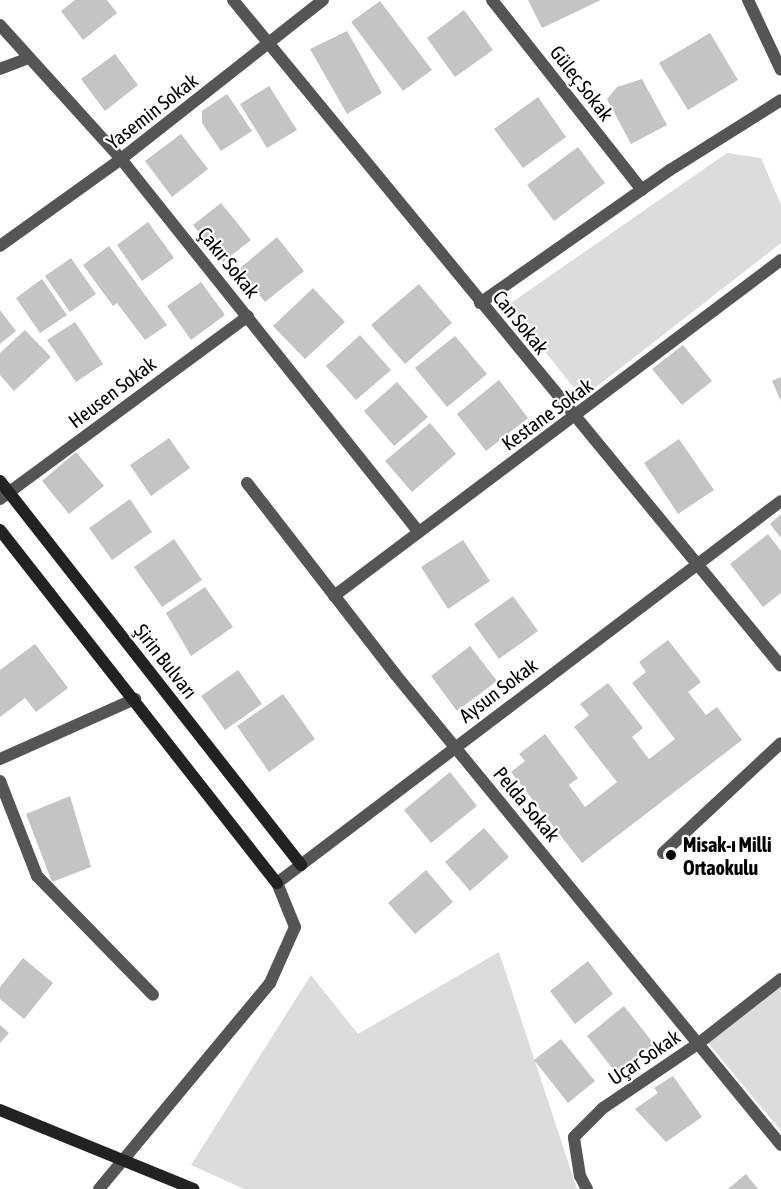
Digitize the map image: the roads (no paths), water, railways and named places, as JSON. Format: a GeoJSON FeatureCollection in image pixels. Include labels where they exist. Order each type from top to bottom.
{"type":"FeatureCollection","features":[{"type":"Feature","properties":{"kind":"main road","name":"Şirin Bulvarı"},"geometry":{"type":"LineString","coordinates":[[0,481],[5,496],[301,865]]}},
{"type":"Feature","properties":{"kind":"main road"},"geometry":{"type":"LineString","coordinates":[[0,530],[135,699],[277,883]]}},
{"type":"Feature","properties":{"kind":"main road"},"geometry":{"type":"LineString","coordinates":[[0,1110],[194,1189]]}},
{"type":"Feature","properties":{"kind":"street","name":"Can Sokak"},"geometry":{"type":"LineString","coordinates":[[233,0],[781,666]]}},
{"type":"Feature","properties":{"kind":"street","name":"Yasemin Sokak"},"geometry":{"type":"LineString","coordinates":[[0,246],[121,159],[323,0]]}},
{"type":"Feature","properties":{"kind":"street","name":"Güleç Sokak"},"geometry":{"type":"LineString","coordinates":[[492,0],[642,190]]}},
{"type":"Feature","properties":{"kind":"street"},"geometry":{"type":"LineString","coordinates":[[748,0],[781,70]]}},
{"type":"Feature","properties":{"kind":"street","name":"Çakır Sokak"},"geometry":{"type":"LineString","coordinates":[[0,25],[121,159],[419,532]]}},
{"type":"Feature","properties":{"kind":"street"},"geometry":{"type":"LineString","coordinates":[[0,69],[28,58]]}},
{"type":"Feature","properties":{"kind":"street"},"geometry":{"type":"LineString","coordinates":[[480,303],[642,190],[781,100]]}},
{"type":"Feature","properties":{"kind":"street","name":"Kestane Sokak"},"geometry":{"type":"LineString","coordinates":[[334,596],[575,418],[781,260]]}},
{"type":"Feature","properties":{"kind":"street","name":"Heusen Sokak"},"geometry":{"type":"LineString","coordinates":[[5,496],[248,316]]}},
{"type":"Feature","properties":{"kind":"street","name":"Pelda Sokak"},"geometry":{"type":"LineString","coordinates":[[247,483],[454,746],[781,1146]]}},
{"type":"Feature","properties":{"kind":"street","name":"Aysun Sokak"},"geometry":{"type":"LineString","coordinates":[[277,883],[454,746],[698,566],[781,501]]}},
{"type":"Feature","properties":{"kind":"street"},"geometry":{"type":"LineString","coordinates":[[0,759],[135,699]]}},
{"type":"Feature","properties":{"kind":"street"},"geometry":{"type":"LineString","coordinates":[[663,853],[781,743]]}},
{"type":"Feature","properties":{"kind":"street"},"geometry":{"type":"LineString","coordinates":[[0,781],[37,876],[153,995]]}},
{"type":"Feature","properties":{"kind":"street"},"geometry":{"type":"LineString","coordinates":[[99,1189],[270,983],[295,927],[277,883]]}},
{"type":"Feature","properties":{"kind":"street","name":"Uçar Sokak"},"geometry":{"type":"LineString","coordinates":[[587,1189],[580,1176],[574,1137],[603,1108],[699,1043],[781,979]]}},
{"type":"Feature","properties":{"kind":"place","name":"Misak-ı Milli Ortaokulu"},"geometry":{"type":"Point","coordinates":[671,855]}}]}
